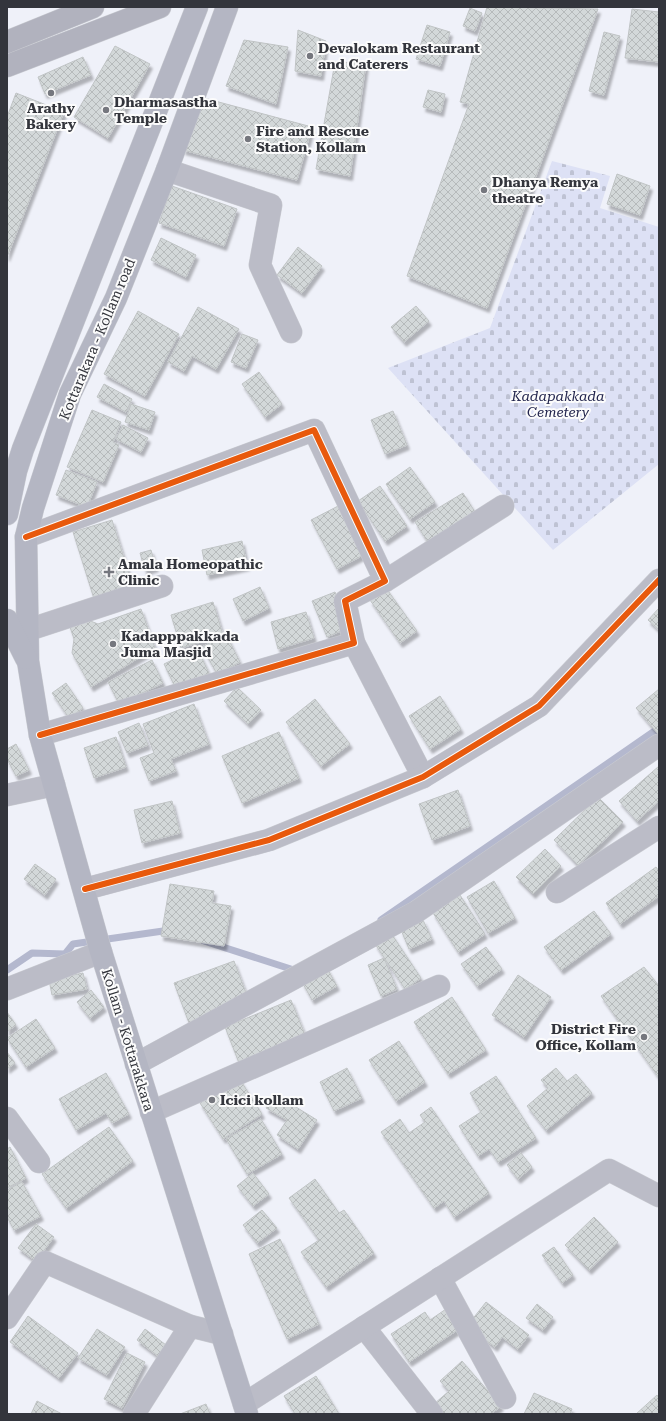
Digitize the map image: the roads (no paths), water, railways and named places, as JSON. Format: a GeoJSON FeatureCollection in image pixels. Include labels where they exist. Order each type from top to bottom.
{"type":"FeatureCollection","features":[{"type":"Feature","properties":{"kind":"main road"},"geometry":{"type":"LineString","coordinates":[[7,42],[94,7]]}},
{"type":"Feature","properties":{"kind":"main road"},"geometry":{"type":"LineString","coordinates":[[7,66],[160,7]]}},
{"type":"Feature","properties":{"kind":"main road","name":"Kottarakara - Kollam road"},"geometry":{"type":"LineString","coordinates":[[7,514],[23,449],[198,7]]}},
{"type":"Feature","properties":{"kind":"main road","name":"Kottarakara - Kollam road"},"geometry":{"type":"LineString","coordinates":[[28,661],[26,536],[33,508],[70,394],[116,298],[168,170],[227,7]]}},
{"type":"Feature","properties":{"kind":"main road"},"geometry":{"type":"LineString","coordinates":[[7,620],[28,661]]}},
{"type":"Feature","properties":{"kind":"main road","name":"Kollam - Kottarakkara"},"geometry":{"type":"LineString","coordinates":[[28,661],[40,735],[85,889],[101,952],[246,1409]]}},
{"type":"Feature","properties":{"kind":"street"},"geometry":{"type":"LineString","coordinates":[[168,170],[271,205],[260,265],[291,332]]}},
{"type":"Feature","properties":{"kind":"street"},"geometry":{"type":"LineString","coordinates":[[26,536],[314,430],[385,581]]}},
{"type":"Feature","properties":{"kind":"street"},"geometry":{"type":"LineString","coordinates":[[423,777],[354,643],[345,600],[385,581],[502,506]]}},
{"type":"Feature","properties":{"kind":"street"},"geometry":{"type":"LineString","coordinates":[[85,889],[269,840],[423,777],[539,706],[659,580]]}},
{"type":"Feature","properties":{"kind":"street"},"geometry":{"type":"LineString","coordinates":[[28,630],[162,586]]}},
{"type":"Feature","properties":{"kind":"street"},"geometry":{"type":"LineString","coordinates":[[40,735],[354,643]]}},
{"type":"Feature","properties":{"kind":"street"},"geometry":{"type":"LineString","coordinates":[[136,1064],[416,912],[659,745]]}},
{"type":"Feature","properties":{"kind":"street"},"geometry":{"type":"LineString","coordinates":[[7,795],[54,785]]}},
{"type":"Feature","properties":{"kind":"street"},"geometry":{"type":"LineString","coordinates":[[557,892],[659,827]]}},
{"type":"Feature","properties":{"kind":"street"},"geometry":{"type":"LineString","coordinates":[[7,989],[101,952]]}},
{"type":"Feature","properties":{"kind":"street"},"geometry":{"type":"LineString","coordinates":[[151,1112],[439,986]]}},
{"type":"Feature","properties":{"kind":"street"},"geometry":{"type":"LineString","coordinates":[[7,1118],[39,1162]]}},
{"type":"Feature","properties":{"kind":"street"},"geometry":{"type":"LineString","coordinates":[[246,1409],[364,1327],[609,1170],[659,1196]]}},
{"type":"Feature","properties":{"kind":"street"},"geometry":{"type":"LineString","coordinates":[[7,1318],[45,1262],[190,1326],[222,1334]]}},
{"type":"Feature","properties":{"kind":"street"},"geometry":{"type":"LineString","coordinates":[[440,1278],[506,1398]]}},
{"type":"Feature","properties":{"kind":"street"},"geometry":{"type":"LineString","coordinates":[[134,1414],[190,1326]]}},
{"type":"Feature","properties":{"kind":"street"},"geometry":{"type":"LineString","coordinates":[[364,1327],[432,1414]]}},
{"type":"Feature","properties":{"kind":"waterway"},"geometry":{"type":"LineString","coordinates":[[381,920],[659,728]]}},
{"type":"Feature","properties":{"kind":"waterway"},"geometry":{"type":"LineString","coordinates":[[7,970],[32,953],[65,954],[73,944],[170,930]]}},
{"type":"Feature","properties":{"kind":"waterway"},"geometry":{"type":"LineString","coordinates":[[204,941],[297,971]]}},
{"type":"Feature","properties":{"kind":"place","name":"Devalokam Restaurant and Caterers"},"geometry":{"type":"Point","coordinates":[310,56]}},
{"type":"Feature","properties":{"kind":"place","name":"Arathy Bakery"},"geometry":{"type":"Point","coordinates":[51,93]}},
{"type":"Feature","properties":{"kind":"place","name":"Dharmasastha Temple"},"geometry":{"type":"Point","coordinates":[106,110]}},
{"type":"Feature","properties":{"kind":"place","name":"Fire and Rescue Station, Kollam"},"geometry":{"type":"Point","coordinates":[248,139]}},
{"type":"Feature","properties":{"kind":"place","name":"Dhanya Remya theatre"},"geometry":{"type":"Point","coordinates":[484,190]}},
{"type":"Feature","properties":{"kind":"place","name":"Amala Homeopathic Clinic"},"geometry":{"type":"Point","coordinates":[109,572]}},
{"type":"Feature","properties":{"kind":"place","name":"Kadapppakkada Juma Masjid"},"geometry":{"type":"Point","coordinates":[113,644]}},
{"type":"Feature","properties":{"kind":"place","name":"District Fire Office, Kollam"},"geometry":{"type":"Point","coordinates":[644,1037]}},
{"type":"Feature","properties":{"kind":"place","name":"Icici kollam"},"geometry":{"type":"Point","coordinates":[212,1100]}},
{"type":"Feature","properties":{"kind":"park label","name":"Kadapakkada Cemetery"},"geometry":{"type":"Point","coordinates":[558,404]}}]}
